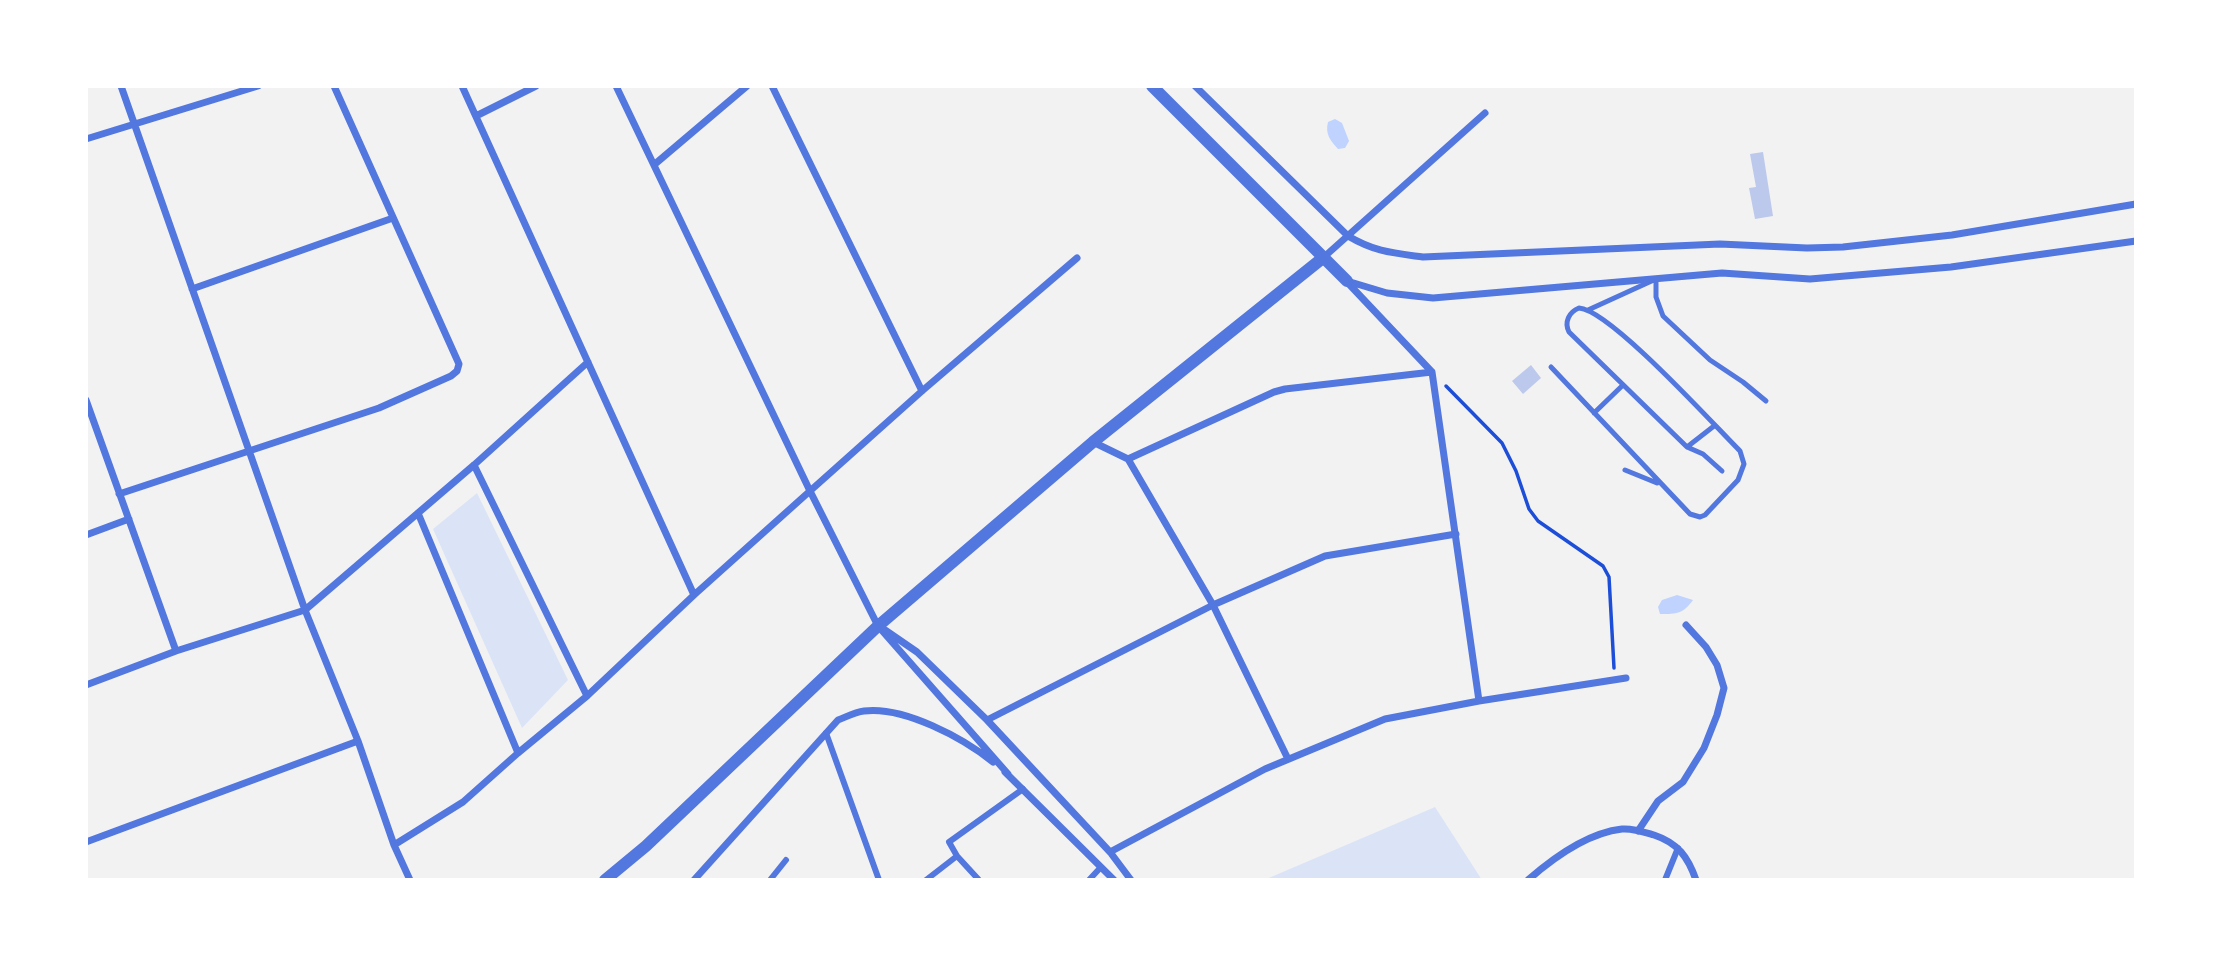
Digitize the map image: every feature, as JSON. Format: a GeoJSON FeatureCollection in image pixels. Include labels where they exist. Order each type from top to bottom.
{"type":"FeatureCollection","features":[{"type":"Feature","properties":{"kind":"street"},"geometry":{"type":"LineString","coordinates":[[121,86],[305,610],[358,741],[394,845],[410,880]]}},
{"type":"Feature","properties":{"kind":"street"},"geometry":{"type":"LineString","coordinates":[[86,139],[258,86]]}},
{"type":"Feature","properties":{"kind":"street"},"geometry":{"type":"LineString","coordinates":[[119,494],[379,408],[457,371],[459,364],[334,86]]}},
{"type":"Feature","properties":{"kind":"street"},"geometry":{"type":"LineString","coordinates":[[462,86],[694,595]]}},
{"type":"Feature","properties":{"kind":"street"},"geometry":{"type":"LineString","coordinates":[[475,116],[536,86]]}},
{"type":"Feature","properties":{"kind":"street"},"geometry":{"type":"LineString","coordinates":[[616,86],[810,491],[878,626],[1008,774],[1114,880]]}},
{"type":"Feature","properties":{"kind":"street"},"geometry":{"type":"LineString","coordinates":[[654,164],[747,86]]}},
{"type":"Feature","properties":{"kind":"street"},"geometry":{"type":"LineString","coordinates":[[772,86],[922,391]]}},
{"type":"Feature","properties":{"kind":"street"},"geometry":{"type":"LineString","coordinates":[[1152,86],[1324,257],[1432,372],[1479,701]]}},
{"type":"Feature","properties":{"kind":"street"},"geometry":{"type":"LineString","coordinates":[[1195,86],[1348,236],[1367,247],[1388,253],[1423,257],[1720,244],[1843,247],[1952,235],[2136,204]]}},
{"type":"Feature","properties":{"kind":"street"},"geometry":{"type":"LineString","coordinates":[[605,880],[646,846],[878,626],[1093,442],[1324,257],[1485,113]]}},
{"type":"Feature","properties":{"kind":"street"},"geometry":{"type":"LineString","coordinates":[[192,289],[393,218]]}},
{"type":"Feature","properties":{"kind":"street"},"geometry":{"type":"LineString","coordinates":[[1347,281],[1387,293],[1433,298],[1722,273],[1810,279],[1951,267],[2136,240]]}},
{"type":"Feature","properties":{"kind":"street"},"geometry":{"type":"LineString","coordinates":[[394,845],[463,803],[587,696],[694,595],[922,391],[1077,258]]}},
{"type":"Feature","properties":{"kind":"street"},"geometry":{"type":"LineString","coordinates":[[86,685],[305,610],[474,465],[588,362]]}},
{"type":"Feature","properties":{"kind":"street"},"geometry":{"type":"LineString","coordinates":[[1128,459],[1274,392],[1432,372]]}},
{"type":"Feature","properties":{"kind":"street"},"geometry":{"type":"LineString","coordinates":[[86,400],[176,652]]}},
{"type":"Feature","properties":{"kind":"street"},"geometry":{"type":"LineString","coordinates":[[1093,442],[1128,459],[1213,605],[1288,759]]}},
{"type":"Feature","properties":{"kind":"street"},"geometry":{"type":"LineString","coordinates":[[474,465],[587,696]]}},
{"type":"Feature","properties":{"kind":"street"},"geometry":{"type":"LineString","coordinates":[[418,513],[518,753]]}},
{"type":"Feature","properties":{"kind":"street"},"geometry":{"type":"LineString","coordinates":[[86,535],[129,519]]}},
{"type":"Feature","properties":{"kind":"street"},"geometry":{"type":"LineString","coordinates":[[987,720],[1213,605],[1335,553],[1457,534]]}},
{"type":"Feature","properties":{"kind":"street"},"geometry":{"type":"LineString","coordinates":[[1638,831],[1658,802],[1683,782],[1704,748],[1724,688],[1717,665],[1706,647],[1686,625]]}},
{"type":"Feature","properties":{"kind":"street"},"geometry":{"type":"LineString","coordinates":[[878,626],[908,644],[987,720],[1110,852],[1131,880]]}},
{"type":"Feature","properties":{"kind":"street"},"geometry":{"type":"LineString","coordinates":[[1110,852],[1265,769],[1385,719],[1626,678]]}},
{"type":"Feature","properties":{"kind":"street"},"geometry":{"type":"LineString","coordinates":[[694,880],[838,720],[862,710],[886,711],[943,730],[973,746],[1008,774]]}},
{"type":"Feature","properties":{"kind":"street"},"geometry":{"type":"LineString","coordinates":[[826,733],[879,880]]}},
{"type":"Feature","properties":{"kind":"street"},"geometry":{"type":"LineString","coordinates":[[86,842],[358,741]]}},
{"type":"Feature","properties":{"kind":"street"},"geometry":{"type":"LineString","coordinates":[[979,880],[948,842],[1023,789]]}},
{"type":"Feature","properties":{"kind":"street"},"geometry":{"type":"LineString","coordinates":[[1528,880],[1560,855],[1596,836],[1622,829],[1662,838],[1678,848],[1692,868],[1696,880]]}},
{"type":"Feature","properties":{"kind":"street"},"geometry":{"type":"LineString","coordinates":[[1665,880],[1678,848]]}},
{"type":"Feature","properties":{"kind":"street"},"geometry":{"type":"LineString","coordinates":[[926,880],[957,856]]}},
{"type":"Feature","properties":{"kind":"street"},"geometry":{"type":"LineString","coordinates":[[770,880],[786,860]]}},
{"type":"Feature","properties":{"kind":"street"},"geometry":{"type":"LineString","coordinates":[[1090,880],[1101,867]]}},
{"type":"Feature","properties":{"kind":"lane"},"geometry":{"type":"LineString","coordinates":[[1588,310],[1656,279],[1656,297],[1663,316],[1710,360],[1766,401]]}},
{"type":"Feature","properties":{"kind":"lane"},"geometry":{"type":"LineString","coordinates":[[1551,367],[1690,514],[1700,517],[1705,515],[1738,480],[1744,464],[1740,452],[1623,334],[1588,310],[1574,310],[1567,320],[1566,327],[1569,332],[1687,447],[1703,454],[1722,471]]}},
{"type":"Feature","properties":{"kind":"lane"},"geometry":{"type":"LineString","coordinates":[[1594,413],[1623,385]]}},
{"type":"Feature","properties":{"kind":"lane"},"geometry":{"type":"LineString","coordinates":[[1687,447],[1714,426]]}},
{"type":"Feature","properties":{"kind":"lane"},"geometry":{"type":"LineString","coordinates":[[1625,470],[1660,484]]}},
{"type":"Feature","properties":{"kind":"path"},"geometry":{"type":"LineString","coordinates":[[1432,372],[1502,443],[1516,471],[1529,509],[1538,521],[1603,566],[1609,577],[1614,679]]}},
{"type":"Feature","properties":{"kind":"shaded area"},"geometry":{"type":"Polygon","coordinates":[[[477,493],[568,680],[522,728],[433,529],[477,493]]]}},
{"type":"Feature","properties":{"kind":"shaded area"},"geometry":{"type":"Polygon","coordinates":[[[1435,807],[1482,880],[1264,880],[1435,807]]]}},
{"type":"Feature","properties":{"kind":"water"},"geometry":{"type":"Polygon","coordinates":[[[1335,119],[1342,123],[1349,141],[1345,148],[1338,149],[1328,133],[1328,122],[1335,119]]]}},
{"type":"Feature","properties":{"kind":"water"},"geometry":{"type":"Polygon","coordinates":[[[1677,595],[1693,600],[1679,612],[1660,614],[1658,607],[1662,600],[1677,595]]]}},
{"type":"Feature","properties":{"kind":"building"},"geometry":{"type":"Polygon","coordinates":[[[1763,152],[1773,216],[1755,219],[1749,188],[1756,187],[1750,154],[1763,152]]]}},
{"type":"Feature","properties":{"kind":"building"},"geometry":{"type":"Polygon","coordinates":[[[1531,365],[1541,378],[1523,394],[1512,381],[1531,365]]]}}]}
